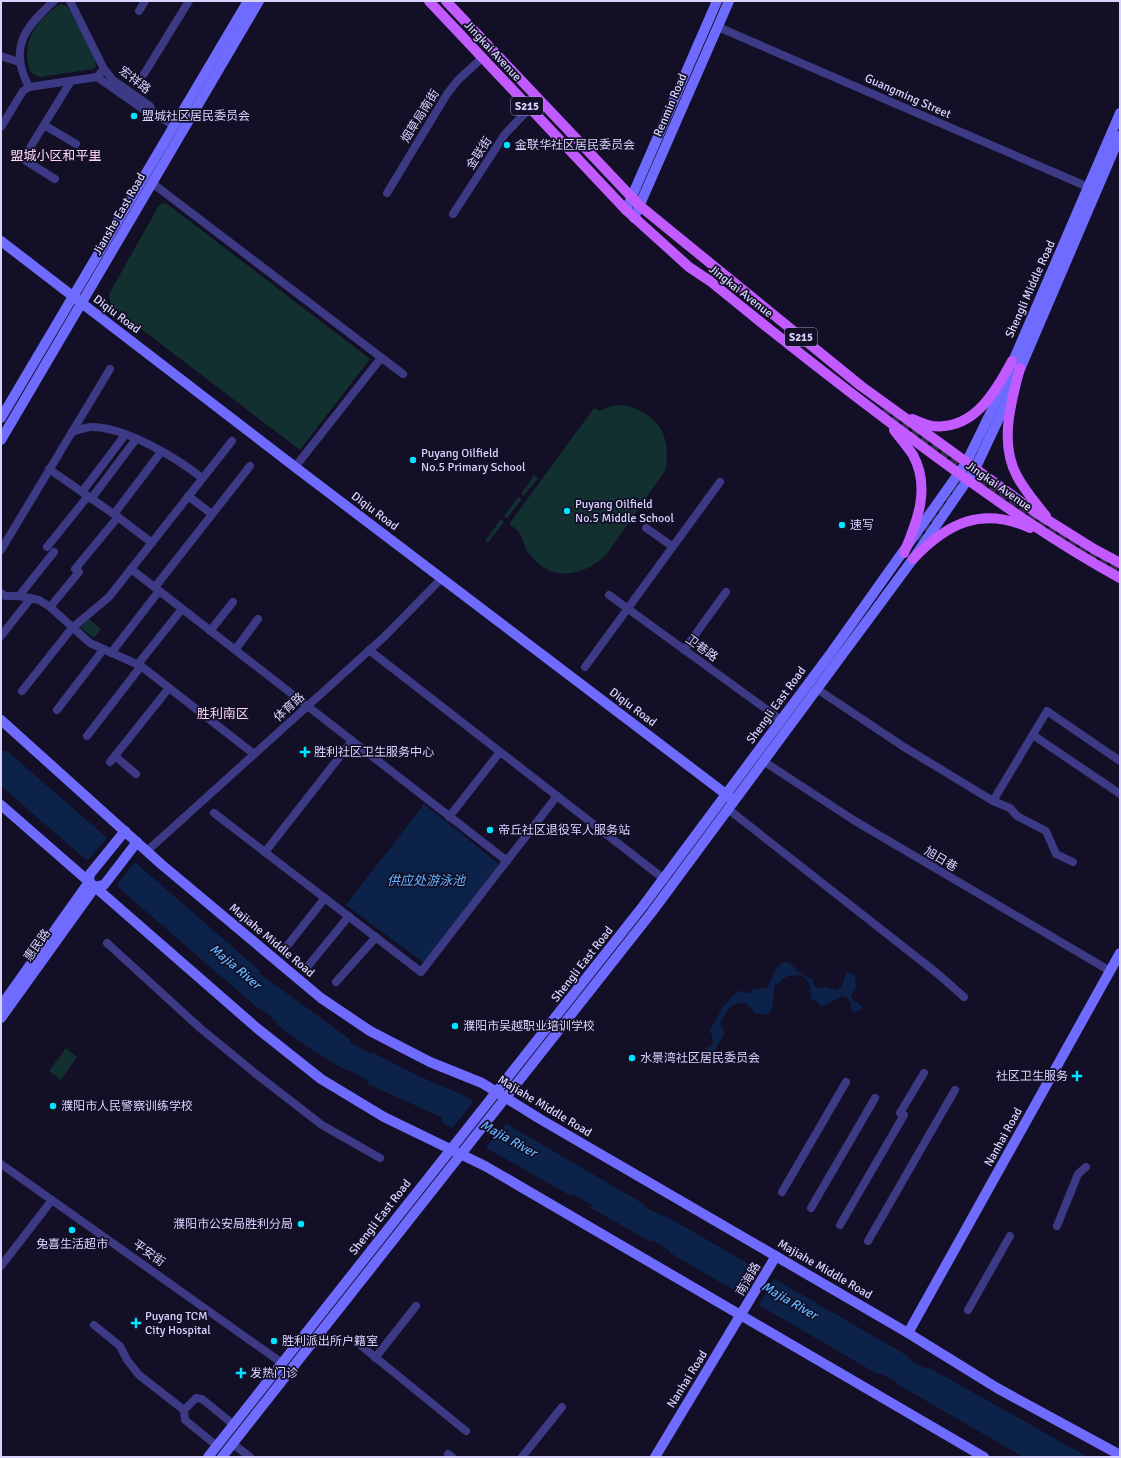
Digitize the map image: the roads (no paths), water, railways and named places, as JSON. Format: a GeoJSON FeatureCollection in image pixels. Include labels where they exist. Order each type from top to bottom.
{"type":"FeatureCollection","features":[{"type":"Feature","properties":{"kind":"main road","name":"Jingkai Avenue"},"geometry":{"type":"LineString","coordinates":[[429,1],[529,109],[626,210],[689,267],[710,281],[801,355],[887,421],[963,477],[1052,538],[1120,578]]}},
{"type":"Feature","properties":{"kind":"main road","name":"Jingkai Avenue"},"geometry":{"type":"LineString","coordinates":[[446,1],[640,206],[861,386],[1053,524],[1120,563]]}},
{"type":"Feature","properties":{"kind":"main road"},"geometry":{"type":"LineString","coordinates":[[904,417],[932,426],[954,424],[965,420],[977,412],[988,401],[1016,364]]}},
{"type":"Feature","properties":{"kind":"main road"},"geometry":{"type":"LineString","coordinates":[[1016,364],[1008,447],[1016,475],[1053,524]]}},
{"type":"Feature","properties":{"kind":"main road"},"geometry":{"type":"LineString","coordinates":[[887,421],[913,455],[921,482],[922,496],[920,512],[904,553]]}},
{"type":"Feature","properties":{"kind":"main road"},"geometry":{"type":"LineString","coordinates":[[912,559],[925,546],[947,529],[975,520],[1004,519],[1016,522],[1052,538]]}},
{"type":"Feature","properties":{"kind":"street"},"geometry":{"type":"LineString","coordinates":[[29,87],[19,62],[19,51],[27,29],[32,21],[54,1]]}},
{"type":"Feature","properties":{"kind":"street","name":"宏祥路"},"geometry":{"type":"LineString","coordinates":[[70,1],[104,69],[113,80],[150,106],[152,112],[174,126]]}},
{"type":"Feature","properties":{"kind":"street"},"geometry":{"type":"LineString","coordinates":[[139,11],[145,1]]}},
{"type":"Feature","properties":{"kind":"street"},"geometry":{"type":"LineString","coordinates":[[144,74],[189,1]]}},
{"type":"Feature","properties":{"kind":"street","name":"Jianshe East Road"},"geometry":{"type":"LineString","coordinates":[[1,418],[248,1]]}},
{"type":"Feature","properties":{"kind":"street","name":"Jianshe East Road"},"geometry":{"type":"LineString","coordinates":[[1,440],[259,1]]}},
{"type":"Feature","properties":{"kind":"street","name":"Renmin Road"},"geometry":{"type":"LineString","coordinates":[[626,210],[717,1]]}},
{"type":"Feature","properties":{"kind":"street","name":"Renmin Road"},"geometry":{"type":"LineString","coordinates":[[634,218],[729,1]]}},
{"type":"Feature","properties":{"kind":"street","name":"Guangming Street"},"geometry":{"type":"LineString","coordinates":[[718,27],[1088,187]]}},
{"type":"Feature","properties":{"kind":"street"},"geometry":{"type":"LineString","coordinates":[[1,56],[19,62]]}},
{"type":"Feature","properties":{"kind":"street","name":"烟草局南街"},"geometry":{"type":"LineString","coordinates":[[387,192],[447,94],[458,80],[482,58]]}},
{"type":"Feature","properties":{"kind":"street"},"geometry":{"type":"LineString","coordinates":[[97,78],[104,69]]}},
{"type":"Feature","properties":{"kind":"street"},"geometry":{"type":"LineString","coordinates":[[1,127],[23,91],[29,87],[97,78],[147,112],[152,112]]}},
{"type":"Feature","properties":{"kind":"street"},"geometry":{"type":"LineString","coordinates":[[54,179],[23,159],[71,81]]}},
{"type":"Feature","properties":{"kind":"street","name":"金联街"},"geometry":{"type":"LineString","coordinates":[[454,214],[505,134],[529,109]]}},
{"type":"Feature","properties":{"kind":"street","name":"Shengli Middle Road"},"geometry":{"type":"LineString","coordinates":[[1016,364],[1088,187],[1120,113]]}},
{"type":"Feature","properties":{"kind":"street"},"geometry":{"type":"LineString","coordinates":[[44,125],[76,144]]}},
{"type":"Feature","properties":{"kind":"street","name":"Shengli Middle Road"},"geometry":{"type":"LineString","coordinates":[[963,477],[971,466],[1120,136]]}},
{"type":"Feature","properties":{"kind":"street"},"geometry":{"type":"LineString","coordinates":[[152,183],[403,374]]}},
{"type":"Feature","properties":{"kind":"street","name":"Diqiu Road"},"geometry":{"type":"LineString","coordinates":[[1,241],[730,798]]}},
{"type":"Feature","properties":{"kind":"street"},"geometry":{"type":"LineString","coordinates":[[295,467],[381,358]]}},
{"type":"Feature","properties":{"kind":"street"},"geometry":{"type":"LineString","coordinates":[[1,550],[110,369]]}},
{"type":"Feature","properties":{"kind":"street"},"geometry":{"type":"LineString","coordinates":[[72,432],[90,427],[125,434],[161,452],[202,478]]}},
{"type":"Feature","properties":{"kind":"street"},"geometry":{"type":"LineString","coordinates":[[87,496],[125,434]]}},
{"type":"Feature","properties":{"kind":"street"},"geometry":{"type":"LineString","coordinates":[[47,547],[87,496],[136,439]]}},
{"type":"Feature","properties":{"kind":"street"},"geometry":{"type":"LineString","coordinates":[[22,690],[72,628],[109,597],[232,441]]}},
{"type":"Feature","properties":{"kind":"street"},"geometry":{"type":"LineString","coordinates":[[50,607],[161,452]]}},
{"type":"Feature","properties":{"kind":"street"},"geometry":{"type":"LineString","coordinates":[[56,710],[107,651],[157,589],[212,514],[250,466]]}},
{"type":"Feature","properties":{"kind":"street"},"geometry":{"type":"LineString","coordinates":[[49,469],[152,543]]}},
{"type":"Feature","properties":{"kind":"street","name":"Shengli East Road"},"geometry":{"type":"LineString","coordinates":[[208,1457],[462,1136],[500,1098],[652,912],[728,809],[730,798],[781,720],[904,553],[963,477]]}},
{"type":"Feature","properties":{"kind":"street","name":"Shengli East Road"},"geometry":{"type":"LineString","coordinates":[[222,1457],[472,1140],[500,1098],[664,879],[730,798],[763,761],[912,559],[963,477]]}},
{"type":"Feature","properties":{"kind":"street"},"geometry":{"type":"LineString","coordinates":[[585,667],[720,482]]}},
{"type":"Feature","properties":{"kind":"street"},"geometry":{"type":"LineString","coordinates":[[188,496],[212,514]]}},
{"type":"Feature","properties":{"kind":"street"},"geometry":{"type":"LineString","coordinates":[[646,528],[672,546]]}},
{"type":"Feature","properties":{"kind":"street"},"geometry":{"type":"LineString","coordinates":[[19,596],[54,552]]}},
{"type":"Feature","properties":{"kind":"street"},"geometry":{"type":"LineString","coordinates":[[131,569],[507,861]]}},
{"type":"Feature","properties":{"kind":"street","name":"体育路"},"geometry":{"type":"LineString","coordinates":[[147,851],[369,650],[442,578]]}},
{"type":"Feature","properties":{"kind":"street"},"geometry":{"type":"LineString","coordinates":[[684,650],[726,592]]}},
{"type":"Feature","properties":{"kind":"street"},"geometry":{"type":"LineString","coordinates":[[1,593],[5,596],[19,596],[39,600],[50,607],[90,643],[140,665],[254,754]]}},
{"type":"Feature","properties":{"kind":"street","name":"卫巷路"},"geometry":{"type":"LineString","coordinates":[[609,595],[781,720]]}},
{"type":"Feature","properties":{"kind":"street"},"geometry":{"type":"LineString","coordinates":[[1,636],[31,598]]}},
{"type":"Feature","properties":{"kind":"street"},"geometry":{"type":"LineString","coordinates":[[210,631],[233,602]]}},
{"type":"Feature","properties":{"kind":"street"},"geometry":{"type":"LineString","coordinates":[[87,736],[182,608]]}},
{"type":"Feature","properties":{"kind":"street"},"geometry":{"type":"LineString","coordinates":[[235,650],[258,619]]}},
{"type":"Feature","properties":{"kind":"street"},"geometry":{"type":"LineString","coordinates":[[369,650],[664,879]]}},
{"type":"Feature","properties":{"kind":"street"},"geometry":{"type":"LineString","coordinates":[[136,774],[113,759],[169,688]]}},
{"type":"Feature","properties":{"kind":"street"},"geometry":{"type":"LineString","coordinates":[[817,689],[904,747],[993,801],[1010,808],[1016,816],[1046,831],[1056,854],[1073,862]]}},
{"type":"Feature","properties":{"kind":"street"},"geometry":{"type":"LineString","coordinates":[[993,801],[1047,711],[1120,761]]}},
{"type":"Feature","properties":{"kind":"street","name":"Majiahe Middle Road"},"geometry":{"type":"LineString","coordinates":[[1,720],[123,833],[147,851],[271,957],[348,1018],[405,1050],[482,1083],[500,1098],[540,1119],[908,1332],[997,1388],[1120,1455]]}},
{"type":"Feature","properties":{"kind":"street"},"geometry":{"type":"LineString","coordinates":[[1033,735],[1120,794]]}},
{"type":"Feature","properties":{"kind":"street"},"geometry":{"type":"LineString","coordinates":[[265,852],[352,742]]}},
{"type":"Feature","properties":{"kind":"street"},"geometry":{"type":"LineString","coordinates":[[450,817],[500,752]]}},
{"type":"Feature","properties":{"kind":"street","name":"旭日巷"},"geometry":{"type":"LineString","coordinates":[[763,761],[855,821],[992,904],[1110,971]]}},
{"type":"Feature","properties":{"kind":"street"},"geometry":{"type":"LineString","coordinates":[[214,813],[421,972],[557,796]]}},
{"type":"Feature","properties":{"kind":"street"},"geometry":{"type":"LineString","coordinates":[[1,805],[95,882],[252,1024],[299,1063],[346,1095],[384,1117],[485,1166],[744,1311],[984,1457]]}},
{"type":"Feature","properties":{"kind":"street"},"geometry":{"type":"LineString","coordinates":[[728,809],[938,974],[964,997]]}},
{"type":"Feature","properties":{"kind":"street"},"geometry":{"type":"LineString","coordinates":[[95,882],[123,833]]}},
{"type":"Feature","properties":{"kind":"street"},"geometry":{"type":"LineString","coordinates":[[95,882],[136,843]]}},
{"type":"Feature","properties":{"kind":"street","name":"惠民路"},"geometry":{"type":"LineString","coordinates":[[2,1011],[95,882]]}},
{"type":"Feature","properties":{"kind":"street"},"geometry":{"type":"LineString","coordinates":[[287,946],[325,898]]}},
{"type":"Feature","properties":{"kind":"street"},"geometry":{"type":"LineString","coordinates":[[308,966],[348,916]]}},
{"type":"Feature","properties":{"kind":"street"},"geometry":{"type":"LineString","coordinates":[[336,982],[376,937]]}},
{"type":"Feature","properties":{"kind":"street"},"geometry":{"type":"LineString","coordinates":[[107,943],[200,1028],[256,1074],[322,1125],[380,1158]]}},
{"type":"Feature","properties":{"kind":"street","name":"Nanhai Road"},"geometry":{"type":"LineString","coordinates":[[908,1332],[1120,953]]}},
{"type":"Feature","properties":{"kind":"street"},"geometry":{"type":"LineString","coordinates":[[840,1225],[924,1073]]}},
{"type":"Feature","properties":{"kind":"street"},"geometry":{"type":"LineString","coordinates":[[782,1192],[846,1082]]}},
{"type":"Feature","properties":{"kind":"street"},"geometry":{"type":"LineString","coordinates":[[868,1241],[955,1090]]}},
{"type":"Feature","properties":{"kind":"street"},"geometry":{"type":"LineString","coordinates":[[811,1208],[875,1098]]}},
{"type":"Feature","properties":{"kind":"street","name":"平安街"},"geometry":{"type":"LineString","coordinates":[[1,1164],[282,1363]]}},
{"type":"Feature","properties":{"kind":"street"},"geometry":{"type":"LineString","coordinates":[[1057,1226],[1078,1174],[1086,1167]]}},
{"type":"Feature","properties":{"kind":"street"},"geometry":{"type":"LineString","coordinates":[[1,1266],[52,1200]]}},
{"type":"Feature","properties":{"kind":"street"},"geometry":{"type":"LineString","coordinates":[[968,1310],[1010,1236]]}},
{"type":"Feature","properties":{"kind":"street","name":"南海路"},"geometry":{"type":"LineString","coordinates":[[744,1311],[776,1256]]}},
{"type":"Feature","properties":{"kind":"street"},"geometry":{"type":"LineString","coordinates":[[375,1358],[416,1306]]}},
{"type":"Feature","properties":{"kind":"street","name":"Nanhai Road"},"geometry":{"type":"LineString","coordinates":[[655,1457],[744,1311]]}},
{"type":"Feature","properties":{"kind":"street"},"geometry":{"type":"LineString","coordinates":[[94,1325],[120,1346],[127,1360],[139,1375],[184,1410],[185,1420],[217,1446]]}},
{"type":"Feature","properties":{"kind":"street"},"geometry":{"type":"LineString","coordinates":[[359,1344],[466,1431]]}},
{"type":"Feature","properties":{"kind":"street"},"geometry":{"type":"LineString","coordinates":[[184,1410],[196,1398],[202,1399],[234,1425]]}},
{"type":"Feature","properties":{"kind":"street"},"geometry":{"type":"LineString","coordinates":[[522,1457],[562,1407]]}},
{"type":"Feature","properties":{"kind":"street"},"geometry":{"type":"LineString","coordinates":[[233,1444],[250,1457]]}},
{"type":"Feature","properties":{"kind":"water","name":"Majia River"},"geometry":{"type":"Polygon","coordinates":[[[1,749],[4,752],[6,750],[260,971],[259,973],[351,1040],[350,1042],[370,1054],[372,1052],[414,1074],[463,1095],[517,1130],[644,1204],[643,1206],[662,1216],[664,1215],[908,1356],[907,1358],[926,1369],[928,1367],[1088,1457],[1023,1457],[897,1384],[897,1382],[880,1373],[879,1375],[670,1253],[670,1251],[652,1240],[651,1242],[591,1208],[592,1205],[572,1194],[571,1196],[441,1122],[443,1118],[368,1084],[369,1081],[348,1070],[347,1071],[312,1050],[276,1024],[277,1022],[260,1008],[259,1009],[1,786],[1,749]]]}},
{"type":"Feature","properties":{"kind":"water","name":"供应处游泳池"},"geometry":{"type":"Polygon","coordinates":[[[424,804],[499,864],[424,963],[346,905],[424,804]]]}},
{"type":"Feature","properties":{"kind":"water"},"geometry":{"type":"Polygon","coordinates":[[[786,961],[805,976],[812,979],[814,986],[820,989],[826,987],[836,990],[842,986],[846,972],[849,972],[855,976],[856,987],[851,995],[853,1000],[862,1006],[861,1011],[854,1012],[851,1008],[850,1000],[843,996],[826,1005],[820,1006],[818,1002],[812,1000],[810,986],[805,978],[801,975],[788,976],[775,985],[772,1009],[767,1014],[756,1014],[746,1003],[736,1004],[729,1010],[720,1024],[725,1032],[712,1055],[706,1049],[713,1043],[712,1034],[709,1032],[723,1007],[737,991],[751,993],[753,989],[767,988],[777,967],[786,961]]]}},
{"type":"Feature","properties":{"kind":"tunnel"},"geometry":{"type":"LineString","coordinates":[[882,411],[1041,524],[1089,554],[1120,571]]}},
{"type":"Feature","properties":{"kind":"tunnel"},"geometry":{"type":"LineString","coordinates":[[917,540],[968,470],[989,427]]}},
{"type":"Feature","properties":{"kind":"place","name":"盟城社区居民委员会"},"geometry":{"type":"Point","coordinates":[134,116]}},
{"type":"Feature","properties":{"kind":"place","name":"金联华社区居民委员会"},"geometry":{"type":"Point","coordinates":[507,145]}},
{"type":"Feature","properties":{"kind":"place","name":"Puyang Oilfield No.5 Primary School"},"geometry":{"type":"Point","coordinates":[413,460]}},
{"type":"Feature","properties":{"kind":"place","name":"Puyang Oilfield No.5 Middle School"},"geometry":{"type":"Point","coordinates":[567,511]}},
{"type":"Feature","properties":{"kind":"place","name":"速写"},"geometry":{"type":"Point","coordinates":[842,525]}},
{"type":"Feature","properties":{"kind":"place","name":"胜利社区卫生服务中心"},"geometry":{"type":"Point","coordinates":[305,752]}},
{"type":"Feature","properties":{"kind":"place","name":"帝丘社区退役军人服务站"},"geometry":{"type":"Point","coordinates":[490,830]}},
{"type":"Feature","properties":{"kind":"place","name":"濮阳市吴越职业培训学校"},"geometry":{"type":"Point","coordinates":[455,1026]}},
{"type":"Feature","properties":{"kind":"place","name":"水景湾社区居民委员会"},"geometry":{"type":"Point","coordinates":[632,1058]}},
{"type":"Feature","properties":{"kind":"place","name":"社区卫生服务"},"geometry":{"type":"Point","coordinates":[1077,1076]}},
{"type":"Feature","properties":{"kind":"place","name":"濮阳市人民警察训练学校"},"geometry":{"type":"Point","coordinates":[53,1106]}},
{"type":"Feature","properties":{"kind":"place","name":"濮阳市公安局胜利分局"},"geometry":{"type":"Point","coordinates":[301,1224]}},
{"type":"Feature","properties":{"kind":"place","name":"兔喜生活超市"},"geometry":{"type":"Point","coordinates":[72,1230]}},
{"type":"Feature","properties":{"kind":"place","name":"Puyang TCM City Hospital"},"geometry":{"type":"Point","coordinates":[136,1323]}},
{"type":"Feature","properties":{"kind":"place","name":"胜利派出所户籍室"},"geometry":{"type":"Point","coordinates":[274,1341]}},
{"type":"Feature","properties":{"kind":"place","name":"发热门诊"},"geometry":{"type":"Point","coordinates":[241,1373]}},
{"type":"Feature","properties":{"kind":"district","name":"盟城小区和平里"},"geometry":{"type":"Point","coordinates":[56,155]}},
{"type":"Feature","properties":{"kind":"district","name":"胜利南区"},"geometry":{"type":"Point","coordinates":[223,713]}}]}
